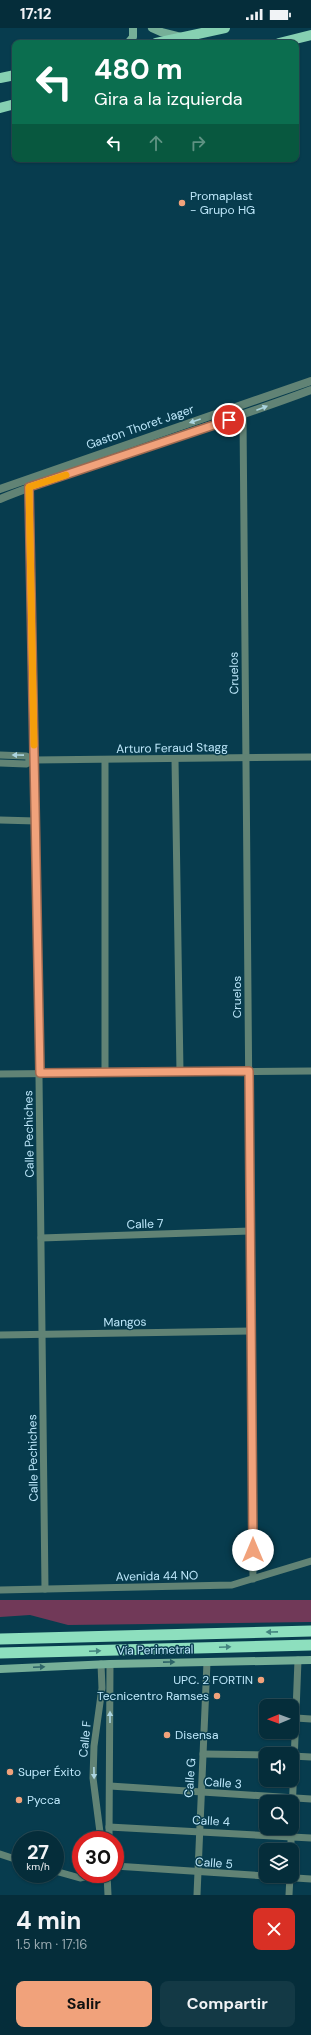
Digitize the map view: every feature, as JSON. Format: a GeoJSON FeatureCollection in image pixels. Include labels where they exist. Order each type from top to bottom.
{"type":"FeatureCollection","features":[{"type":"Feature","properties":{"kind":"highway","name":"Vía Perimetral"},"geometry":{"type":"LineString","coordinates":[[0,1639],[311,1631]]}},
{"type":"Feature","properties":{"kind":"highway","name":"Vía Perimetral"},"geometry":{"type":"LineString","coordinates":[[0,1653],[311,1645]]}},
{"type":"Feature","properties":{"kind":"main road"},"geometry":{"type":"LineString","coordinates":[[130,40],[133,37],[133,28]]}},
{"type":"Feature","properties":{"kind":"main road"},"geometry":{"type":"LineString","coordinates":[[152,28],[161,32],[184,37]]}},
{"type":"Feature","properties":{"kind":"main road"},"geometry":{"type":"LineString","coordinates":[[170,40],[225,28]]}},
{"type":"Feature","properties":{"kind":"main road"},"geometry":{"type":"LineString","coordinates":[[291,40],[311,35]]}},
{"type":"Feature","properties":{"kind":"main road"},"geometry":{"type":"LineString","coordinates":[[0,78],[12,76]]}},
{"type":"Feature","properties":{"kind":"main road"},"geometry":{"type":"LineString","coordinates":[[0,108],[12,105]]}},
{"type":"Feature","properties":{"kind":"main road","name":"Vía Perimetral"},"geometry":{"type":"LineString","coordinates":[[0,1669],[106,1664],[311,1660]]}},
{"type":"Feature","properties":{"kind":"street","name":"Gaston Thoret Jager"},"geometry":{"type":"LineString","coordinates":[[0,489],[311,381]]}},
{"type":"Feature","properties":{"kind":"street","name":"Gaston Thoret Jager"},"geometry":{"type":"LineString","coordinates":[[0,499],[29,487],[243,416],[311,390]]}},
{"type":"Feature","properties":{"kind":"street","name":"Cruelos"},"geometry":{"type":"LineString","coordinates":[[243,416],[253,1579]]}},
{"type":"Feature","properties":{"kind":"street","name":"Calle Pechiches"},"geometry":{"type":"LineString","coordinates":[[29,487],[40,1073],[45,1589]]}},
{"type":"Feature","properties":{"kind":"street","name":"Arturo Feraud Stagg"},"geometry":{"type":"LineString","coordinates":[[0,755],[26,756],[34,760]]}},
{"type":"Feature","properties":{"kind":"street","name":"Arturo Feraud Stagg"},"geometry":{"type":"LineString","coordinates":[[0,763],[26,764],[34,760],[311,757]]}},
{"type":"Feature","properties":{"kind":"street"},"geometry":{"type":"LineString","coordinates":[[175,759],[180,1072]]}},
{"type":"Feature","properties":{"kind":"street"},"geometry":{"type":"LineString","coordinates":[[105,760],[105,1073]]}},
{"type":"Feature","properties":{"kind":"street"},"geometry":{"type":"LineString","coordinates":[[0,820],[36,821]]}},
{"type":"Feature","properties":{"kind":"street"},"geometry":{"type":"LineString","coordinates":[[0,1074],[311,1070]]}},
{"type":"Feature","properties":{"kind":"street","name":"Calle 7"},"geometry":{"type":"LineString","coordinates":[[41,1238],[250,1231]]}},
{"type":"Feature","properties":{"kind":"street","name":"Mangos"},"geometry":{"type":"LineString","coordinates":[[0,1335],[251,1331]]}},
{"type":"Feature","properties":{"kind":"street","name":"Avenida 44 NO"},"geometry":{"type":"LineString","coordinates":[[0,1590],[232,1585],[311,1560]]}},
{"type":"Feature","properties":{"kind":"street"},"geometry":{"type":"LineString","coordinates":[[297,1699],[298,1660]]}},
{"type":"Feature","properties":{"kind":"street","name":"Calle G"},"geometry":{"type":"LineString","coordinates":[[197,1895],[200,1793],[207,1662]]}},
{"type":"Feature","properties":{"kind":"street","name":"Calle F"},"geometry":{"type":"LineString","coordinates":[[106,1664],[110,1786],[109,1831]]}},
{"type":"Feature","properties":{"kind":"street","name":"Calle F"},"geometry":{"type":"LineString","coordinates":[[100,1831],[93,1771],[94,1746],[106,1664]]}},
{"type":"Feature","properties":{"kind":"street"},"geometry":{"type":"LineString","coordinates":[[299,1718],[311,1719]]}},
{"type":"Feature","properties":{"kind":"street"},"geometry":{"type":"LineString","coordinates":[[203,1754],[259,1755]]}},
{"type":"Feature","properties":{"kind":"street"},"geometry":{"type":"LineString","coordinates":[[299,1756],[311,1757]]}},
{"type":"Feature","properties":{"kind":"street","name":"Calle 3"},"geometry":{"type":"LineString","coordinates":[[110,1786],[259,1797]]}},
{"type":"Feature","properties":{"kind":"street","name":"Calle 3"},"geometry":{"type":"LineString","coordinates":[[299,1799],[311,1799]]}},
{"type":"Feature","properties":{"kind":"street","name":"Calle 4"},"geometry":{"type":"LineString","coordinates":[[109,1827],[311,1838]]}},
{"type":"Feature","properties":{"kind":"street"},"geometry":{"type":"LineString","coordinates":[[291,1837],[291,1843]]}},
{"type":"Feature","properties":{"kind":"street"},"geometry":{"type":"LineString","coordinates":[[0,1854],[12,1857]]}},
{"type":"Feature","properties":{"kind":"street","name":"Calle 5"},"geometry":{"type":"LineString","coordinates":[[124,1867],[197,1873],[259,1876]]}},
{"type":"Feature","properties":{"kind":"street","name":"Calle 5"},"geometry":{"type":"LineString","coordinates":[[299,1878],[311,1879]]}},
{"type":"Feature","properties":{"kind":"street"},"geometry":{"type":"LineString","coordinates":[[107,1883],[108,1895]]}},
{"type":"Feature","properties":{"kind":"street"},"geometry":{"type":"LineString","coordinates":[[289,1883],[289,1895]]}},
{"type":"Feature","properties":{"kind":"shaded area"},"geometry":{"type":"Polygon","coordinates":[[[0,1600],[311,1600],[311,1622],[68,1625],[30,1615],[0,1617],[0,1600]]]}},
{"type":"Feature","properties":{"kind":"slow traffic"},"geometry":{"type":"LineString","coordinates":[[34,745],[29,487],[66,475]]}},
{"type":"Feature","properties":{"kind":"place","name":"Promaplast - Grupo HG"},"geometry":{"type":"Point","coordinates":[182,203]}},
{"type":"Feature","properties":{"kind":"place","name":"UPC. 2 FORTIN"},"geometry":{"type":"Point","coordinates":[261,1680]}},
{"type":"Feature","properties":{"kind":"place","name":"Tecnicentro Ramses"},"geometry":{"type":"Point","coordinates":[217,1696]}},
{"type":"Feature","properties":{"kind":"place","name":"Disensa"},"geometry":{"type":"Point","coordinates":[167,1735]}},
{"type":"Feature","properties":{"kind":"place","name":"Super Éxito"},"geometry":{"type":"Point","coordinates":[10,1772]}},
{"type":"Feature","properties":{"kind":"place","name":"Pycca"},"geometry":{"type":"Point","coordinates":[19,1800]}},
{"type":"Feature","properties":{"kind":"route"},"geometry":{"type":"LineString","coordinates":[[229,420],[29,487],[40,1073],[249,1071],[248,1122],[250,1176],[253,1550]]}}]}
